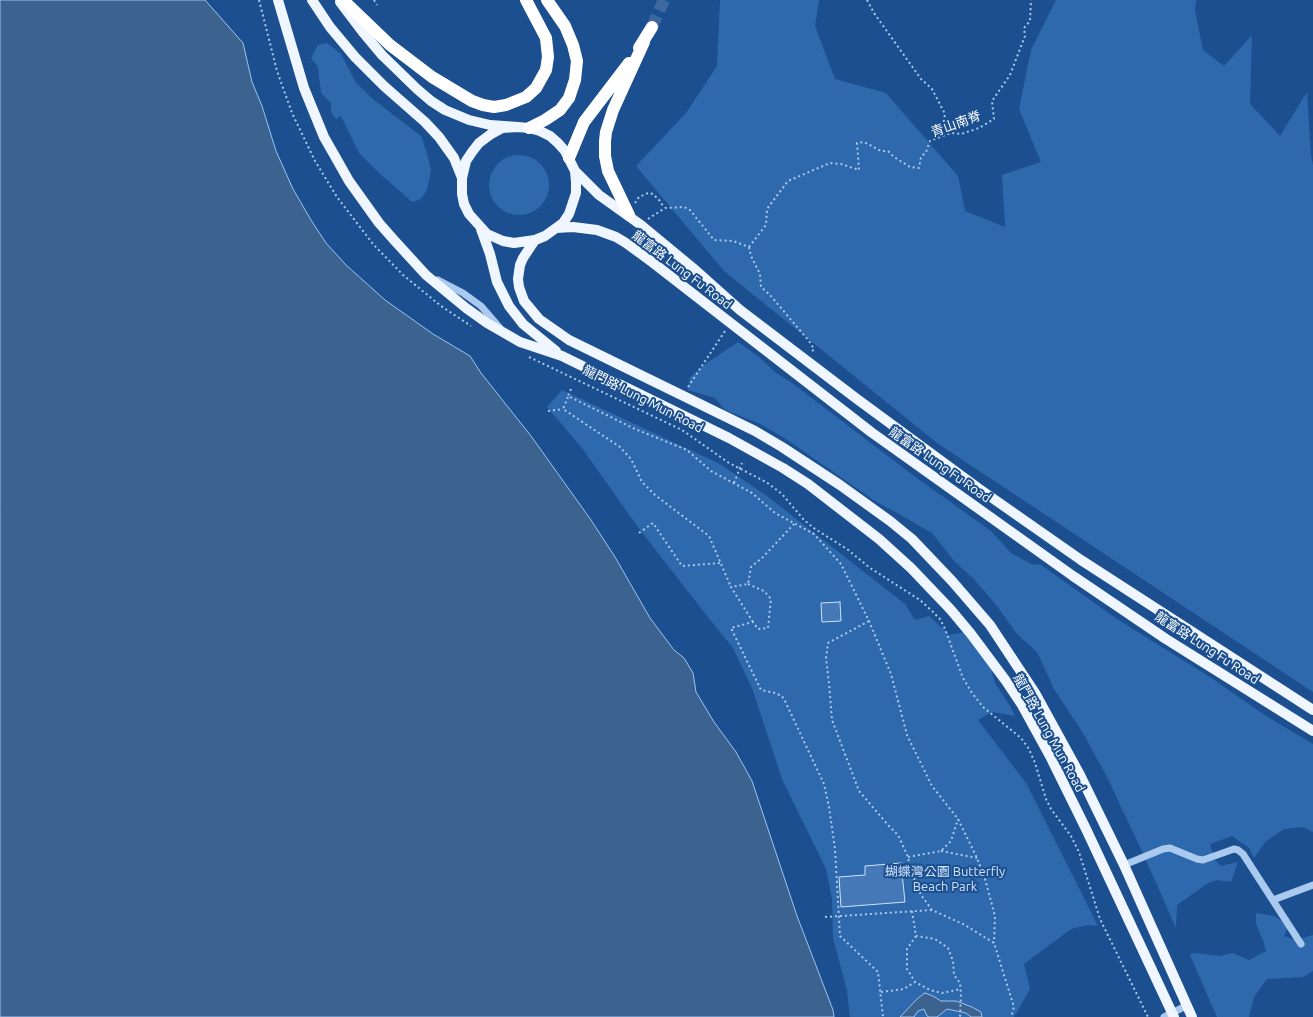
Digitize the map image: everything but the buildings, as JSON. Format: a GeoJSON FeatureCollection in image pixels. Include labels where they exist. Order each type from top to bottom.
{"type":"FeatureCollection","features":[{"type":"Feature","properties":{"kind":"highway"},"geometry":{"type":"LineString","coordinates":[[343,0],[390,45],[432,77],[472,101],[494,107],[506,106],[526,97],[539,83],[546,70],[548,57],[546,38],[526,0]]}},
{"type":"Feature","properties":{"kind":"highway"},"geometry":{"type":"LineString","coordinates":[[524,128],[553,115],[565,104],[573,90],[576,75],[576,61],[573,45],[565,26],[547,0]]}},
{"type":"Feature","properties":{"kind":"highway"},"geometry":{"type":"LineString","coordinates":[[631,212],[608,171],[605,156],[606,132],[613,110],[652,27]]}},
{"type":"Feature","properties":{"kind":"highway"},"geometry":{"type":"LineString","coordinates":[[569,158],[587,118],[644,42]]}},
{"type":"Feature","properties":{"kind":"main road","name":"龍門路 Lung Mun Road"},"geometry":{"type":"LineString","coordinates":[[278,0],[304,88],[324,137],[349,181],[379,223],[426,275],[466,308],[507,335],[520,342],[562,356],[720,433],[783,468],[814,488],[879,539],[912,568],[972,634],[1022,706],[1050,756],[1080,817],[1170,1016]]}},
{"type":"Feature","properties":{"kind":"main road"},"geometry":{"type":"LineString","coordinates":[[312,0],[330,27],[355,57],[384,86],[425,122],[439,137],[452,154],[462,178]]}},
{"type":"Feature","properties":{"kind":"main road","name":"龍富路 Lung Fu Road"},"geometry":{"type":"LineString","coordinates":[[338,0],[382,55],[417,90],[431,101],[445,110],[469,120],[490,125],[540,131],[550,136],[558,143],[569,158],[575,171],[599,196],[631,212],[740,310],[857,399],[978,488],[1081,560],[1313,710]]}},
{"type":"Feature","properties":{"kind":"main road","name":"龍富路 Lung Fu Road"},"geometry":{"type":"LineString","coordinates":[[524,128],[502,128],[490,134],[479,143],[466,161],[462,178],[462,194],[464,204],[469,214],[487,234],[503,241],[514,243],[535,240],[546,236],[566,218],[573,204],[576,193],[575,171]]}},
{"type":"Feature","properties":{"kind":"main road"},"geometry":{"type":"LineString","coordinates":[[480,227],[488,248],[497,282],[509,306],[527,327],[562,356]]}},
{"type":"Feature","properties":{"kind":"main road","name":"龍富路 Lung Fu Road"},"geometry":{"type":"LineString","coordinates":[[556,228],[579,227],[597,230],[612,235],[626,243],[870,432],[1066,572],[1166,638],[1313,731]]}},
{"type":"Feature","properties":{"kind":"main road","name":"龍富路 Lung Fu Road"},"geometry":{"type":"LineString","coordinates":[[535,240],[520,265],[518,279],[521,295],[532,311],[540,319],[569,340]]}},
{"type":"Feature","properties":{"kind":"main road","name":"龍門路 Lung Mun Road"},"geometry":{"type":"LineString","coordinates":[[569,340],[710,408],[782,447],[890,520],[912,539],[952,581],[990,625],[1035,693],[1080,775],[1124,865],[1192,1017]]}},
{"type":"Feature","properties":{"kind":"lane"},"geometry":{"type":"LineString","coordinates":[[1124,865],[1163,849],[1170,848],[1203,860],[1234,849],[1238,850],[1243,854],[1301,944]]}},
{"type":"Feature","properties":{"kind":"lane"},"geometry":{"type":"LineString","coordinates":[[1273,900],[1313,885]]}},
{"type":"Feature","properties":{"kind":"lane"},"geometry":{"type":"LineString","coordinates":[[1170,1016],[1186,1006]]}},
{"type":"Feature","properties":{"kind":"path"},"geometry":{"type":"LineString","coordinates":[[259,0],[277,71],[292,113],[315,160],[337,198],[373,244],[403,275],[441,306],[477,329]]}},
{"type":"Feature","properties":{"kind":"path"},"geometry":{"type":"LineString","coordinates":[[374,0],[377,4]]}},
{"type":"Feature","properties":{"kind":"path"},"geometry":{"type":"LineString","coordinates":[[867,0],[874,13],[921,79],[932,88],[945,114],[941,137]]}},
{"type":"Feature","properties":{"kind":"path","name":"青山南脊"},"geometry":{"type":"LineString","coordinates":[[749,247],[766,225],[767,209],[788,181],[830,163],[841,164],[859,170],[857,143],[864,142],[881,151],[888,151],[894,157],[910,167],[919,168],[921,157],[926,152],[930,141],[951,133],[961,134],[979,128],[994,118],[992,102],[1010,75],[1025,36],[1024,28],[1030,21],[1031,0]]}},
{"type":"Feature","properties":{"kind":"path"},"geometry":{"type":"LineString","coordinates":[[631,212],[639,197],[648,192],[653,194],[660,201],[664,208]]}},
{"type":"Feature","properties":{"kind":"path"},"geometry":{"type":"LineString","coordinates":[[647,220],[664,208],[684,206],[690,210],[714,240],[733,241],[749,247],[751,256],[760,274],[761,287],[770,295],[809,341],[814,349],[811,353]]}},
{"type":"Feature","properties":{"kind":"path"},"geometry":{"type":"LineString","coordinates":[[687,388],[725,331]]}},
{"type":"Feature","properties":{"kind":"path","name":"龍門路 Lung Mun Road"},"geometry":{"type":"LineString","coordinates":[[529,357],[682,430],[740,469],[771,486],[782,494],[804,520],[815,529],[842,544],[870,568],[920,600],[932,611],[940,620],[948,635],[963,678],[972,693],[983,707],[1020,738],[1029,749],[1046,799],[1051,809],[1071,836],[1077,848],[1100,919],[1148,1017]]}},
{"type":"Feature","properties":{"kind":"path"},"geometry":{"type":"LineString","coordinates":[[563,409],[571,389]]}},
{"type":"Feature","properties":{"kind":"path"},"geometry":{"type":"LineString","coordinates":[[568,396],[635,429],[687,450],[711,471],[752,493],[775,513],[814,534],[841,564],[869,620],[891,674],[907,735],[932,786],[958,820],[977,858],[995,916],[994,943],[1014,1006],[1011,1017]]}},
{"type":"Feature","properties":{"kind":"path"},"geometry":{"type":"LineString","coordinates":[[548,411],[563,409],[620,448],[631,459],[642,482],[655,495],[709,536],[720,564],[731,586],[758,630],[768,628],[771,600],[764,591],[748,584],[731,586]]}},
{"type":"Feature","properties":{"kind":"path"},"geometry":{"type":"LineString","coordinates":[[734,483],[742,463]]}},
{"type":"Feature","properties":{"kind":"path"},"geometry":{"type":"LineString","coordinates":[[639,533],[653,523],[682,566],[720,564]]}},
{"type":"Feature","properties":{"kind":"path"},"geometry":{"type":"LineString","coordinates":[[748,584],[750,567],[763,557],[794,524]]}},
{"type":"Feature","properties":{"kind":"path"},"geometry":{"type":"LineString","coordinates":[[869,620],[828,643],[826,658],[832,720],[859,791],[898,835],[908,857],[911,872],[921,895],[932,910]]}},
{"type":"Feature","properties":{"kind":"path"},"geometry":{"type":"LineString","coordinates":[[753,622],[731,628],[761,690],[782,696],[785,701],[824,784],[829,807],[834,849],[840,936],[878,972],[883,1017]]}},
{"type":"Feature","properties":{"kind":"path"},"geometry":{"type":"LineString","coordinates":[[941,851],[951,841],[958,820]]}},
{"type":"Feature","properties":{"kind":"path"},"geometry":{"type":"LineString","coordinates":[[908,857],[941,851],[977,858]]}},
{"type":"Feature","properties":{"kind":"path"},"geometry":{"type":"LineString","coordinates":[[825,917],[932,910],[965,925],[994,943]]}},
{"type":"Feature","properties":{"kind":"path"},"geometry":{"type":"LineString","coordinates":[[912,911],[916,936],[907,949],[907,969],[915,982],[930,990],[942,993],[961,989]]}},
{"type":"Feature","properties":{"kind":"path"},"geometry":{"type":"LineString","coordinates":[[916,936],[935,939],[948,948],[953,961],[954,975],[960,983],[960,1017]]}},
{"type":"Feature","properties":{"kind":"path"},"geometry":{"type":"LineString","coordinates":[[881,992],[904,989],[915,982]]}},
{"type":"Feature","properties":{"kind":"green space"},"geometry":{"type":"Polygon","coordinates":[[[720,0],[819,0],[815,26],[835,79],[886,93],[958,176],[965,211],[1005,227],[1002,175],[1041,162],[1019,109],[1031,50],[1056,0],[1196,0],[1195,11],[1203,50],[1224,66],[1252,35],[1250,104],[1280,136],[1307,92],[1313,165],[1313,692],[937,443],[724,271],[636,166],[686,113],[717,66],[720,0]]]}},
{"type":"Feature","properties":{"kind":"green space"},"geometry":{"type":"Polygon","coordinates":[[[327,43],[341,54],[356,83],[374,100],[421,136],[431,171],[427,190],[421,199],[412,202],[376,170],[359,153],[341,116],[336,119],[331,112],[331,103],[321,93],[318,67],[311,58],[318,45],[327,43]]]}},
{"type":"Feature","properties":{"kind":"green space"},"geometry":{"type":"Polygon","coordinates":[[[519,155],[535,160],[540,164],[544,169],[549,185],[544,201],[540,206],[535,210],[519,215],[503,210],[498,206],[494,201],[489,185],[494,169],[498,164],[503,160],[519,155]]]}},
{"type":"Feature","properties":{"kind":"green space"},"geometry":{"type":"Polygon","coordinates":[[[738,342],[759,357],[775,372],[792,383],[914,476],[991,531],[1011,553],[1031,564],[1041,565],[1117,619],[1213,679],[1266,716],[1313,744],[1313,832],[1303,827],[1284,829],[1266,841],[1254,858],[1249,848],[1232,836],[1210,844],[1215,860],[1221,866],[1238,862],[1231,882],[1217,880],[1208,883],[1177,905],[1176,928],[1107,777],[1083,733],[1054,689],[1037,652],[1017,634],[997,606],[974,579],[955,562],[932,533],[875,501],[783,437],[758,423],[725,410],[715,398],[688,390],[690,377],[707,363],[738,342]]]}},
{"type":"Feature","properties":{"kind":"green space","name":"蝴蝶灣公園 Butterfly Beach Park"},"geometry":{"type":"Polygon","coordinates":[[[562,390],[720,464],[767,496],[905,604],[915,620],[929,616],[950,635],[964,632],[984,642],[995,683],[1015,716],[992,712],[978,720],[1026,783],[1098,926],[1087,925],[1071,929],[1024,964],[1030,989],[1014,1017],[850,1017],[847,991],[833,938],[832,899],[826,869],[782,779],[752,688],[733,648],[637,526],[582,448],[547,407],[562,390]]]}},
{"type":"Feature","properties":{"kind":"green space"},"geometry":{"type":"Polygon","coordinates":[[[1256,913],[1274,916],[1289,925],[1284,936],[1295,940],[1313,935],[1313,971],[1303,977],[1267,979],[1254,997],[1249,1017],[1217,1017],[1190,955],[1193,953],[1220,956],[1233,953],[1249,960],[1266,951],[1256,924],[1256,913]]]}},
{"type":"Feature","properties":{"kind":"shaded area"},"geometry":{"type":"Polygon","coordinates":[[[0,0],[205,0],[243,43],[252,82],[262,106],[276,151],[293,189],[326,243],[346,265],[385,300],[433,334],[470,356],[481,373],[531,436],[591,520],[615,557],[650,618],[674,650],[684,658],[693,673],[696,692],[714,722],[736,752],[752,781],[797,916],[833,1010],[834,1017],[0,1017],[0,0]]]}},
{"type":"Feature","properties":{"kind":"shaded area"},"geometry":{"type":"Polygon","coordinates":[[[925,993],[941,1001],[956,1001],[972,1007],[981,1012],[982,1017],[971,1017],[966,1013],[947,1009],[937,1017],[929,1017],[924,1009],[918,1011],[914,1017],[900,1017],[918,998],[925,993]]]}},
{"type":"Feature","properties":{"kind":"tunnel"},"geometry":{"type":"LineString","coordinates":[[652,27],[664,0]]}}]}
